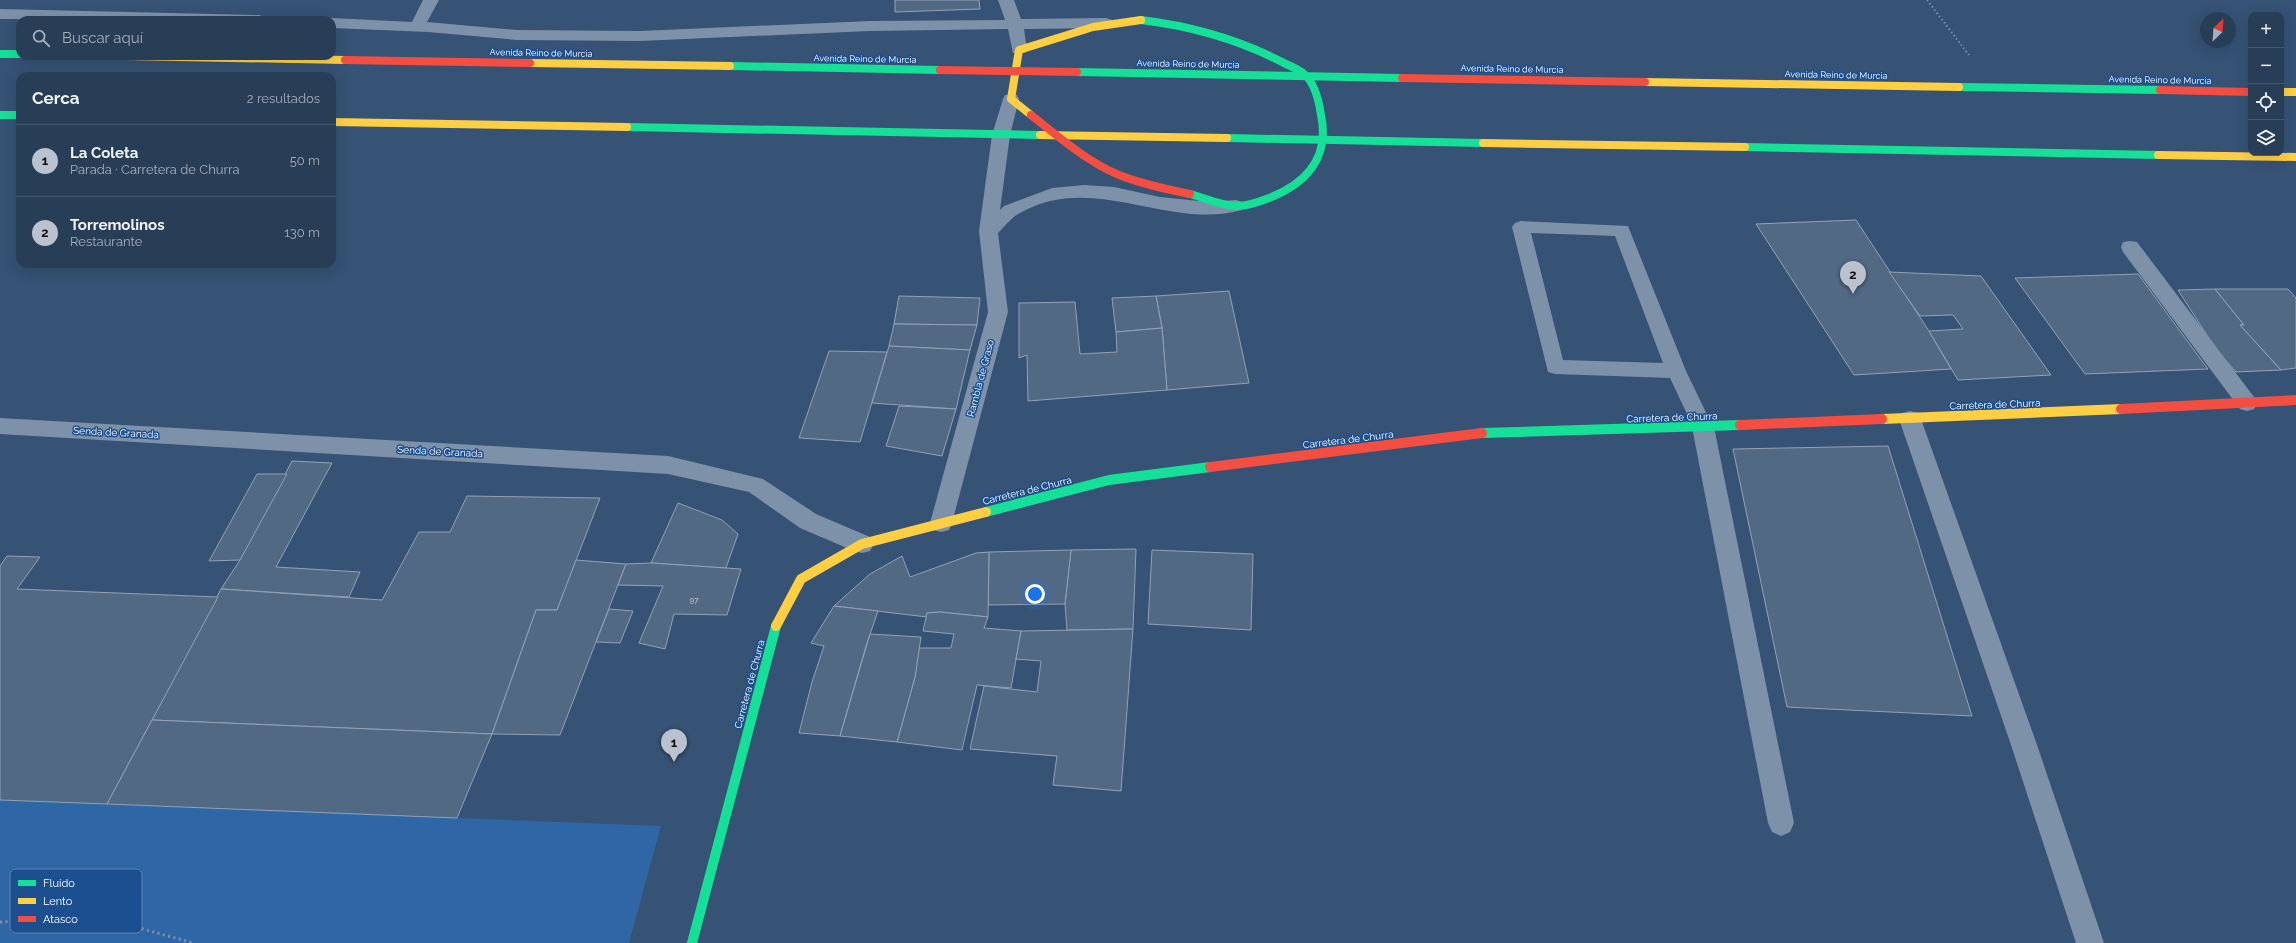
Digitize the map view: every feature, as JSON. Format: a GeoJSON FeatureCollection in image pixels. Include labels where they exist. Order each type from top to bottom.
{"type":"FeatureCollection","features":[{"type":"Feature","properties":{"kind":"main road"},"geometry":{"type":"LineString","coordinates":[[1141,20],[1190,26],[1219,34],[1263,52],[1306,76],[1324,117],[1324,140],[1320,159],[1310,175],[1290,190],[1252,204],[1236,206],[1164,188],[1112,171],[1056,135],[1011,98],[1019,50],[1077,30],[1106,23],[1141,20]]}},
{"type":"Feature","properties":{"kind":"main road"},"geometry":{"type":"LineString","coordinates":[[0,54],[16,54]]}},
{"type":"Feature","properties":{"kind":"main road","name":"Avenida Reino de Murcia"},"geometry":{"type":"LineString","coordinates":[[336,60],[2248,92]]}},
{"type":"Feature","properties":{"kind":"main road"},"geometry":{"type":"LineString","coordinates":[[2284,92],[2296,92]]}},
{"type":"Feature","properties":{"kind":"main road"},"geometry":{"type":"LineString","coordinates":[[0,115],[16,115]]}},
{"type":"Feature","properties":{"kind":"main road"},"geometry":{"type":"LineString","coordinates":[[336,122],[2296,157]]}},
{"type":"Feature","properties":{"kind":"main road","name":"Carretera de Churra"},"geometry":{"type":"LineString","coordinates":[[692,943],[777,621],[801,579],[862,544],[1117,479],[1486,433],[1910,419],[2296,400]]}},
{"type":"Feature","properties":{"kind":"street"},"geometry":{"type":"LineString","coordinates":[[417,27],[432,0]]}},
{"type":"Feature","properties":{"kind":"street"},"geometry":{"type":"LineString","coordinates":[[1006,0],[1015,24],[1019,50]]}},
{"type":"Feature","properties":{"kind":"street"},"geometry":{"type":"LineString","coordinates":[[0,14],[154,16]]}},
{"type":"Feature","properties":{"kind":"street"},"geometry":{"type":"LineString","coordinates":[[336,23],[417,27],[516,35],[640,36],[870,26],[1106,23]]}},
{"type":"Feature","properties":{"kind":"street","name":"Rambla de Graso"},"geometry":{"type":"LineString","coordinates":[[941,523],[998,312],[988,231],[1001,135],[1011,98]]}},
{"type":"Feature","properties":{"kind":"street"},"geometry":{"type":"LineString","coordinates":[[988,231],[1011,210],[1052,194],[1076,192],[1114,193],[1160,203],[1209,208],[1236,206]]}},
{"type":"Feature","properties":{"kind":"street"},"geometry":{"type":"LineString","coordinates":[[2130,247],[2247,403]]}},
{"type":"Feature","properties":{"kind":"street"},"geometry":{"type":"LineString","coordinates":[[1910,419],[2023,742],[2090,943]]}},
{"type":"Feature","properties":{"kind":"street","name":"Senda de Granada"},"geometry":{"type":"LineString","coordinates":[[0,426],[668,465],[755,485],[808,522],[862,544]]}},
{"type":"Feature","properties":{"kind":"street"},"geometry":{"type":"LineString","coordinates":[[1703,427],[1781,822]]}},
{"type":"Feature","properties":{"kind":"lane"},"geometry":{"type":"LineString","coordinates":[[1676,371],[1555,367],[1522,227],[1622,230],[1676,371],[1703,427]]}},
{"type":"Feature","properties":{"kind":"path"},"geometry":{"type":"LineString","coordinates":[[1927,0],[1993,87]]}},
{"type":"Feature","properties":{"kind":"path"},"geometry":{"type":"LineString","coordinates":[[0,922],[10,922]]}},
{"type":"Feature","properties":{"kind":"path"},"geometry":{"type":"LineString","coordinates":[[142,929],[193,943]]}},
{"type":"Feature","properties":{"kind":"shaded area"},"geometry":{"type":"Polygon","coordinates":[[[0,800],[661,826],[629,943],[0,943],[0,800]]]}},
{"type":"Feature","properties":{"kind":"building"},"geometry":{"type":"Polygon","coordinates":[[[895,0],[979,0],[980,9],[895,12],[895,0]]]}},
{"type":"Feature","properties":{"kind":"building"},"geometry":{"type":"Polygon","coordinates":[[[1856,220],[1929,331],[1951,369],[1854,375],[1756,224],[1856,220]]]}},
{"type":"Feature","properties":{"kind":"building"},"geometry":{"type":"Polygon","coordinates":[[[1889,272],[1981,276],[2051,375],[1958,380],[1929,331],[1963,329],[1953,315],[1920,316],[1889,272]]]}},
{"type":"Feature","properties":{"kind":"building"},"geometry":{"type":"Polygon","coordinates":[[[2138,274],[2208,369],[2085,374],[2015,278],[2138,274]]]}},
{"type":"Feature","properties":{"kind":"building"},"geometry":{"type":"Polygon","coordinates":[[[2215,289],[2244,325],[2240,325],[2281,370],[2236,372],[2215,348],[2178,290],[2215,289]]]}},
{"type":"Feature","properties":{"kind":"building"},"geometry":{"type":"Polygon","coordinates":[[[2215,289],[2288,289],[2296,298],[2296,368],[2281,370],[2240,325],[2244,325],[2215,289]]]}},
{"type":"Feature","properties":{"kind":"building"},"geometry":{"type":"Polygon","coordinates":[[[1229,291],[1249,383],[1167,390],[1162,328],[1156,296],[1229,291]]]}},
{"type":"Feature","properties":{"kind":"building"},"geometry":{"type":"Polygon","coordinates":[[[899,296],[980,298],[977,325],[894,324],[899,296]]]}},
{"type":"Feature","properties":{"kind":"building"},"geometry":{"type":"Polygon","coordinates":[[[1156,296],[1162,328],[1116,332],[1112,298],[1156,296]]]}},
{"type":"Feature","properties":{"kind":"building"},"geometry":{"type":"Polygon","coordinates":[[[1075,302],[1080,354],[1117,352],[1116,332],[1162,328],[1167,390],[1028,401],[1027,355],[1019,358],[1019,303],[1075,302]]]}},
{"type":"Feature","properties":{"kind":"building"},"geometry":{"type":"Polygon","coordinates":[[[894,324],[977,325],[970,350],[889,346],[894,324]]]}},
{"type":"Feature","properties":{"kind":"building"},"geometry":{"type":"Polygon","coordinates":[[[889,346],[970,350],[956,409],[872,403],[889,346]]]}},
{"type":"Feature","properties":{"kind":"building"},"geometry":{"type":"Polygon","coordinates":[[[829,351],[887,352],[860,442],[799,438],[829,351]]]}},
{"type":"Feature","properties":{"kind":"building"},"geometry":{"type":"Polygon","coordinates":[[[899,406],[956,409],[942,456],[886,446],[899,406]]]}},
{"type":"Feature","properties":{"kind":"building"},"geometry":{"type":"Polygon","coordinates":[[[1888,446],[1972,716],[1787,707],[1733,449],[1888,446]]]}},
{"type":"Feature","properties":{"kind":"building"},"geometry":{"type":"Polygon","coordinates":[[[292,461],[332,463],[276,567],[360,572],[349,597],[221,589],[240,560],[292,461]]]}},
{"type":"Feature","properties":{"kind":"building"},"geometry":{"type":"Polygon","coordinates":[[[257,474],[287,474],[240,560],[209,561],[257,474]]]}},
{"type":"Feature","properties":{"kind":"building"},"geometry":{"type":"Polygon","coordinates":[[[467,496],[600,498],[557,610],[536,610],[492,734],[152,720],[221,589],[382,600],[419,532],[450,532],[467,496]]]}},
{"type":"Feature","properties":{"kind":"building"},"geometry":{"type":"Polygon","coordinates":[[[678,503],[722,520],[738,534],[726,568],[651,563],[678,503]]]}},
{"type":"Feature","properties":{"kind":"building"},"geometry":{"type":"Polygon","coordinates":[[[1136,549],[1133,629],[1067,630],[1065,604],[1071,550],[1136,549]]]}},
{"type":"Feature","properties":{"kind":"building"},"geometry":{"type":"Polygon","coordinates":[[[1071,550],[1065,604],[988,605],[989,552],[1071,550]]]}},
{"type":"Feature","properties":{"kind":"building"},"geometry":{"type":"Polygon","coordinates":[[[1152,550],[1253,554],[1251,630],[1148,624],[1152,550]]]}},
{"type":"Feature","properties":{"kind":"building"},"geometry":{"type":"Polygon","coordinates":[[[989,552],[988,617],[940,612],[927,613],[927,617],[834,606],[870,574],[902,556],[910,577],[976,553],[989,552]]]}},
{"type":"Feature","properties":{"kind":"building"},"geometry":{"type":"Polygon","coordinates":[[[7,556],[40,557],[17,589],[218,597],[107,804],[0,800],[0,566],[7,556]]]}},
{"type":"Feature","properties":{"kind":"building"},"geometry":{"type":"Polygon","coordinates":[[[576,560],[626,564],[560,735],[492,734],[536,610],[557,610],[576,560]]]}},
{"type":"Feature","properties":{"kind":"building"},"geometry":{"type":"Polygon","coordinates":[[[651,563],[741,569],[727,615],[674,614],[665,649],[639,643],[663,586],[618,585],[626,564],[651,563]]]}},
{"type":"Feature","properties":{"kind":"building"},"geometry":{"type":"Polygon","coordinates":[[[834,606],[878,611],[866,646],[840,736],[799,733],[812,682],[824,646],[811,643],[834,606]]]}},
{"type":"Feature","properties":{"kind":"building"},"geometry":{"type":"Polygon","coordinates":[[[609,609],[633,611],[620,643],[596,642],[609,609]]]}},
{"type":"Feature","properties":{"kind":"building"},"geometry":{"type":"Polygon","coordinates":[[[940,612],[988,617],[984,628],[1021,631],[1011,688],[977,685],[962,750],[897,742],[915,677],[919,648],[951,648],[954,634],[923,631],[927,613],[940,612]]]}},
{"type":"Feature","properties":{"kind":"building"},"geometry":{"type":"Polygon","coordinates":[[[1133,629],[1121,791],[1053,785],[1057,756],[970,749],[984,686],[1037,692],[1041,661],[1016,659],[1021,631],[1133,629]]]}},
{"type":"Feature","properties":{"kind":"building"},"geometry":{"type":"Polygon","coordinates":[[[870,634],[921,637],[915,677],[897,742],[840,736],[870,634]]]}},
{"type":"Feature","properties":{"kind":"building"},"geometry":{"type":"Polygon","coordinates":[[[152,720],[492,734],[457,818],[107,804],[152,720]]]}},
{"type":"Feature","properties":{"kind":"traffic: fast"},"geometry":{"type":"LineString","coordinates":[[1141,20],[1177,25],[1213,33],[1230,38],[1264,52],[1304,74],[1313,87],[1321,113],[1324,129],[1323,143],[1319,156],[1312,168],[1303,178],[1291,187],[1263,200],[1240,206],[1225,205],[1190,194]]}},
{"type":"Feature","properties":{"kind":"traffic: fast"},"geometry":{"type":"LineString","coordinates":[[0,54],[16,54]]}},
{"type":"Feature","properties":{"kind":"traffic: fast"},"geometry":{"type":"LineString","coordinates":[[730,66],[940,70]]}},
{"type":"Feature","properties":{"kind":"traffic: fast"},"geometry":{"type":"LineString","coordinates":[[1077,72],[1402,78]]}},
{"type":"Feature","properties":{"kind":"traffic: fast"},"geometry":{"type":"LineString","coordinates":[[1959,87],[2160,90]]}},
{"type":"Feature","properties":{"kind":"traffic: fast"},"geometry":{"type":"LineString","coordinates":[[0,115],[16,115]]}},
{"type":"Feature","properties":{"kind":"traffic: fast"},"geometry":{"type":"LineString","coordinates":[[627,127],[1040,135]]}},
{"type":"Feature","properties":{"kind":"traffic: fast"},"geometry":{"type":"LineString","coordinates":[[1227,138],[1483,143]]}},
{"type":"Feature","properties":{"kind":"traffic: fast"},"geometry":{"type":"LineString","coordinates":[[1745,147],[2158,155]]}},
{"type":"Feature","properties":{"kind":"traffic: fast"},"geometry":{"type":"LineString","coordinates":[[1482,433],[1740,425]]}},
{"type":"Feature","properties":{"kind":"traffic: fast"},"geometry":{"type":"LineString","coordinates":[[986,512],[1109,480],[1210,467]]}},
{"type":"Feature","properties":{"kind":"traffic: fast"},"geometry":{"type":"LineString","coordinates":[[692,943],[776,626]]}},
{"type":"Feature","properties":{"kind":"traffic: slow"},"geometry":{"type":"LineString","coordinates":[[1031,115],[1011,99],[1019,50],[1093,27],[1141,20]]}},
{"type":"Feature","properties":{"kind":"traffic: slow"},"geometry":{"type":"LineString","coordinates":[[336,60],[345,60]]}},
{"type":"Feature","properties":{"kind":"traffic: slow"},"geometry":{"type":"LineString","coordinates":[[530,63],[730,66]]}},
{"type":"Feature","properties":{"kind":"traffic: slow"},"geometry":{"type":"LineString","coordinates":[[1645,82],[1959,87]]}},
{"type":"Feature","properties":{"kind":"traffic: slow"},"geometry":{"type":"LineString","coordinates":[[2284,92],[2296,92]]}},
{"type":"Feature","properties":{"kind":"traffic: slow"},"geometry":{"type":"LineString","coordinates":[[336,122],[627,127]]}},
{"type":"Feature","properties":{"kind":"traffic: slow"},"geometry":{"type":"LineString","coordinates":[[1040,135],[1227,138]]}},
{"type":"Feature","properties":{"kind":"traffic: slow"},"geometry":{"type":"LineString","coordinates":[[1483,143],[1745,147]]}},
{"type":"Feature","properties":{"kind":"traffic: slow"},"geometry":{"type":"LineString","coordinates":[[2158,155],[2296,157]]}},
{"type":"Feature","properties":{"kind":"traffic: slow"},"geometry":{"type":"LineString","coordinates":[[1882,419],[2121,409]]}},
{"type":"Feature","properties":{"kind":"traffic: slow"},"geometry":{"type":"LineString","coordinates":[[776,626],[801,579],[862,544],[986,512]]}},
{"type":"Feature","properties":{"kind":"traffic: jam"},"geometry":{"type":"LineString","coordinates":[[345,60],[530,63]]}},
{"type":"Feature","properties":{"kind":"traffic: jam"},"geometry":{"type":"LineString","coordinates":[[940,70],[1077,72]]}},
{"type":"Feature","properties":{"kind":"traffic: jam"},"geometry":{"type":"LineString","coordinates":[[1402,78],[1645,82]]}},
{"type":"Feature","properties":{"kind":"traffic: jam"},"geometry":{"type":"LineString","coordinates":[[2160,90],[2248,92]]}},
{"type":"Feature","properties":{"kind":"traffic: jam"},"geometry":{"type":"LineString","coordinates":[[1031,115],[1060,138],[1111,171],[1139,182],[1190,194]]}},
{"type":"Feature","properties":{"kind":"traffic: jam"},"geometry":{"type":"LineString","coordinates":[[2121,409],[2296,400]]}},
{"type":"Feature","properties":{"kind":"traffic: jam"},"geometry":{"type":"LineString","coordinates":[[1740,425],[1882,419]]}},
{"type":"Feature","properties":{"kind":"traffic: jam"},"geometry":{"type":"LineString","coordinates":[[1210,467],[1482,433]]}},
{"type":"Feature","properties":{"kind":"place","name":"Torremolinos"},"geometry":{"type":"Point","coordinates":[1853,294]}},
{"type":"Feature","properties":{"kind":"place","name":"La Coleta"},"geometry":{"type":"Point","coordinates":[674,762]}}]}
